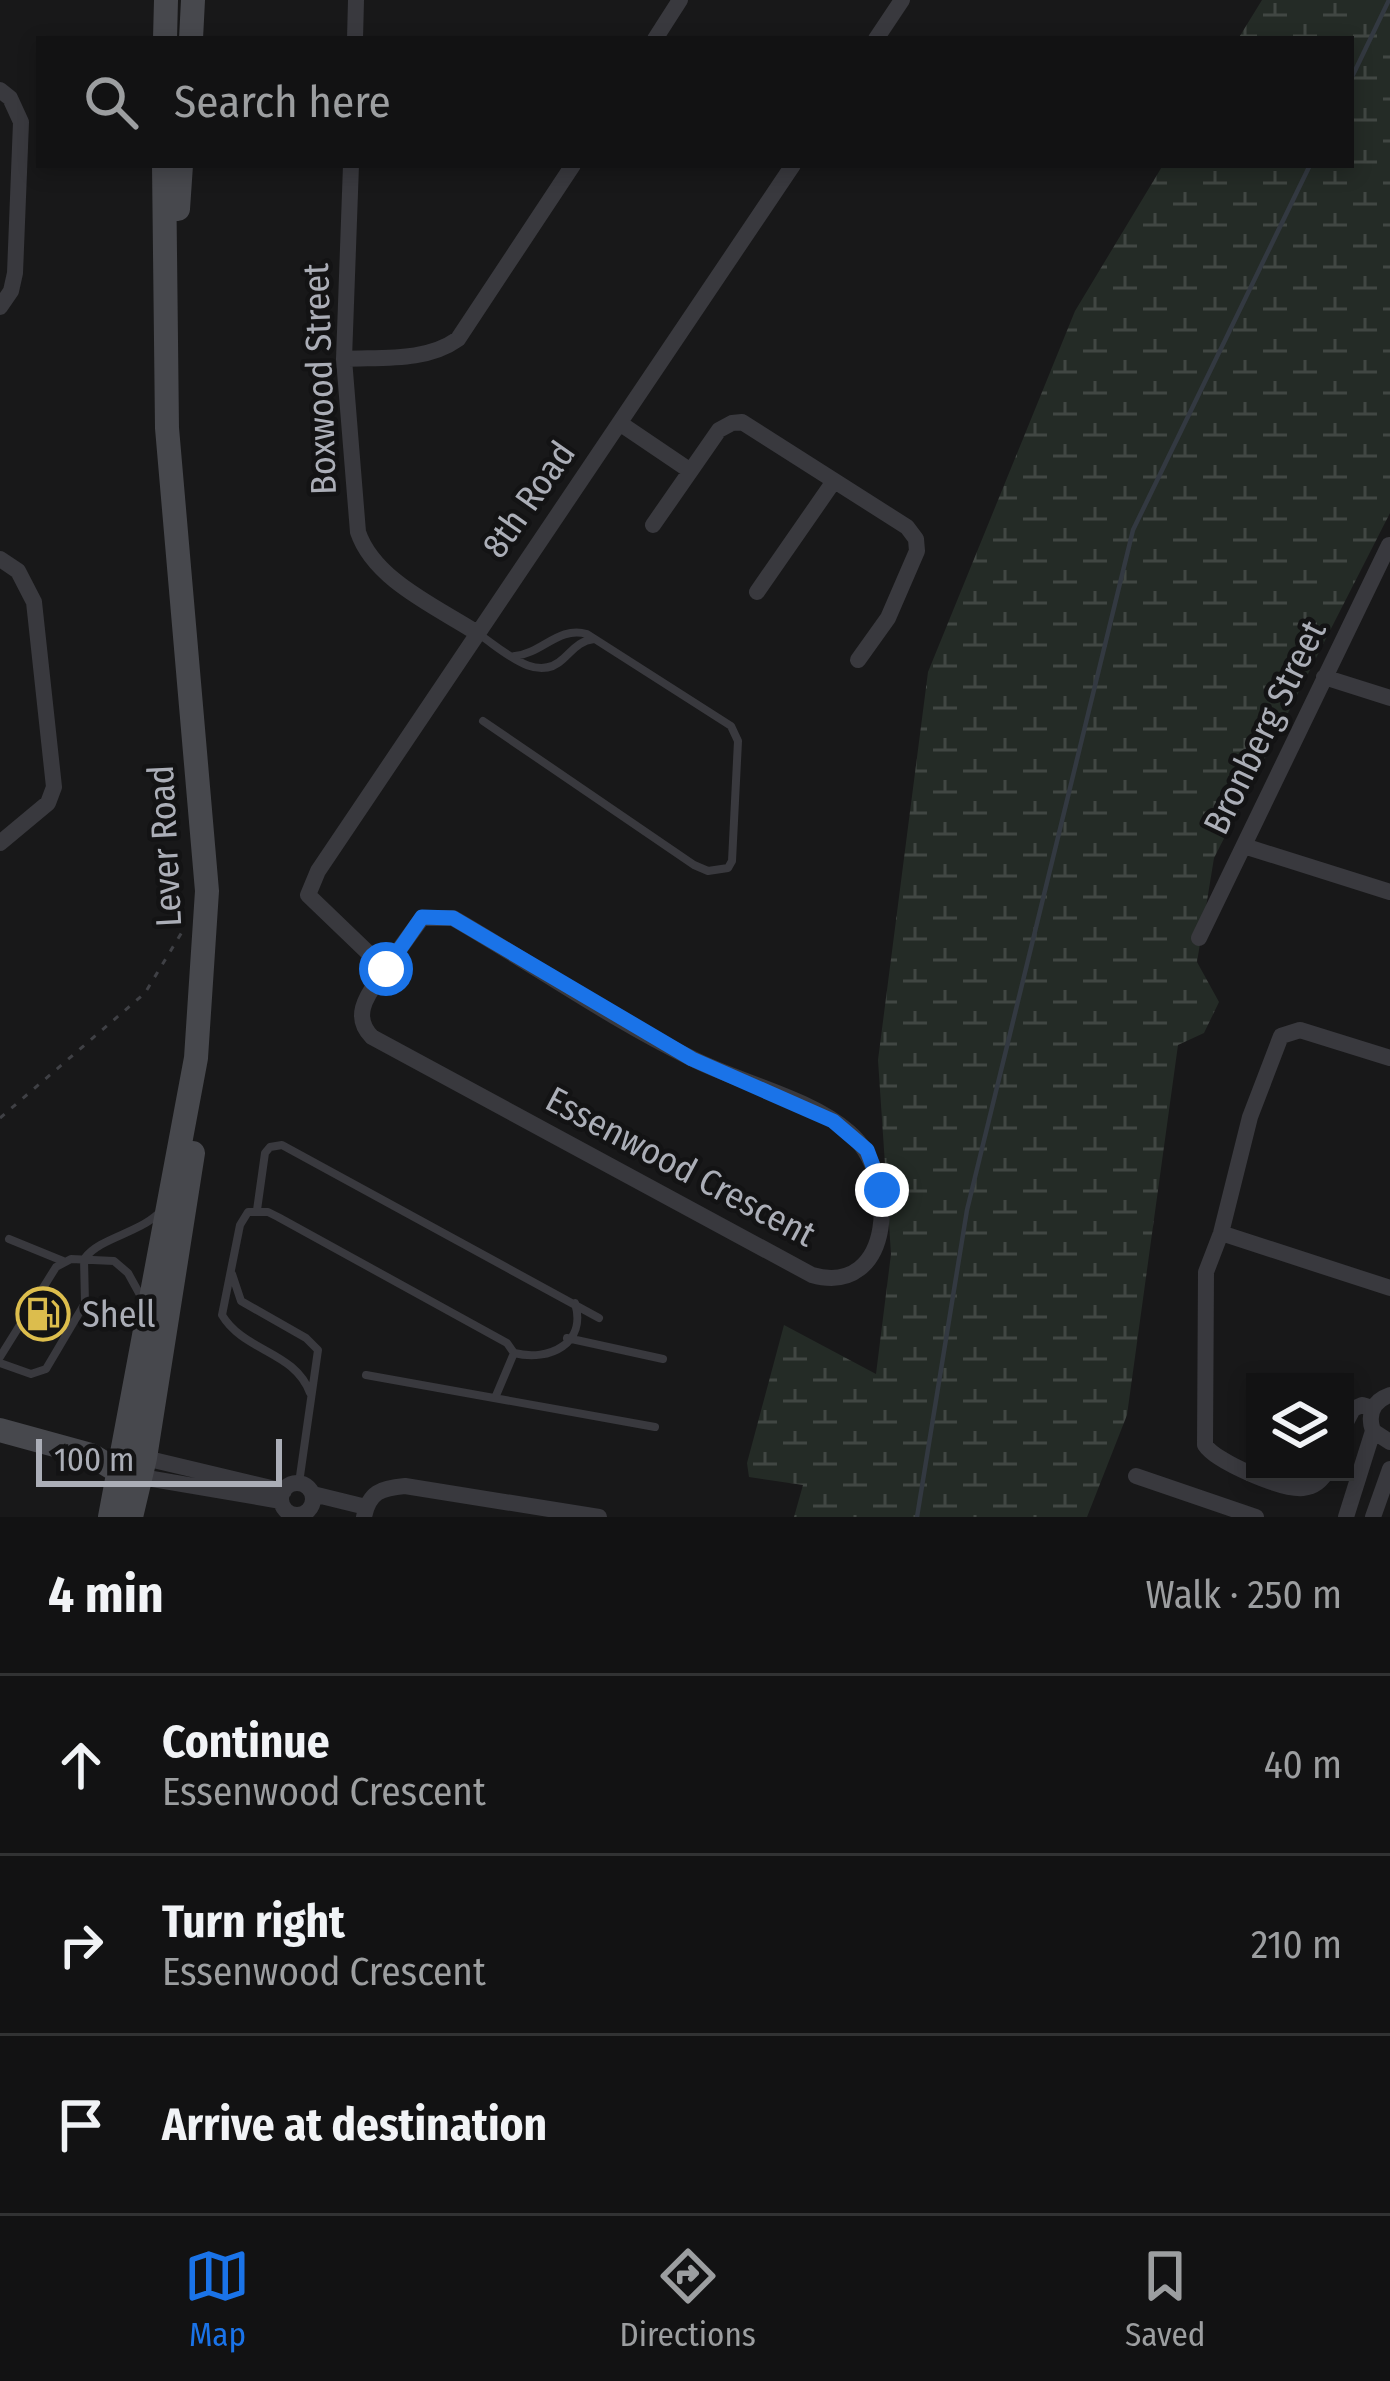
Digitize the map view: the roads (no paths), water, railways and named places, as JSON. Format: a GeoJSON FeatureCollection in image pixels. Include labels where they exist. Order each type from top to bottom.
{"type":"FeatureCollection","features":[{"type":"Feature","properties":{"kind":"main road"},"geometry":{"type":"LineString","coordinates":[[165,36],[166,0]]}},
{"type":"Feature","properties":{"kind":"main road"},"geometry":{"type":"LineString","coordinates":[[190,36],[194,0]]}},
{"type":"Feature","properties":{"kind":"main road","name":"Lever Road"},"geometry":{"type":"LineString","coordinates":[[131,1517],[148,1309],[196,1058],[207,891],[166,428],[164,168]]}},
{"type":"Feature","properties":{"kind":"main road","name":"Lever Road"},"geometry":{"type":"LineString","coordinates":[[110,1517],[132,1465],[182,1234],[205,1057],[212,957],[212,825],[174,423],[181,168]]}},
{"type":"Feature","properties":{"kind":"main road"},"geometry":{"type":"LineString","coordinates":[[0,1430],[132,1465]]}},
{"type":"Feature","properties":{"kind":"street"},"geometry":{"type":"LineString","coordinates":[[355,36],[356,0]]}},
{"type":"Feature","properties":{"kind":"street"},"geometry":{"type":"LineString","coordinates":[[657,36],[680,0]]}},
{"type":"Feature","properties":{"kind":"street"},"geometry":{"type":"LineString","coordinates":[[878,36],[902,0]]}},
{"type":"Feature","properties":{"kind":"street"},"geometry":{"type":"LineString","coordinates":[[0,90],[10,98],[22,122],[15,273],[11,291],[0,307]]}},
{"type":"Feature","properties":{"kind":"street","name":"Boxwood Street"},"geometry":{"type":"LineString","coordinates":[[350,168],[344,359],[350,460],[363,546],[388,573],[477,633]]}},
{"type":"Feature","properties":{"kind":"street"},"geometry":{"type":"LineString","coordinates":[[344,359],[418,356],[443,350],[458,339],[571,168]]}},
{"type":"Feature","properties":{"kind":"street","name":"8th Road"},"geometry":{"type":"LineString","coordinates":[[386,969],[309,898],[309,884],[791,168]]}},
{"type":"Feature","properties":{"kind":"street"},"geometry":{"type":"LineString","coordinates":[[653,525],[724,426],[742,422],[907,527],[918,544],[888,618],[858,660]]}},
{"type":"Feature","properties":{"kind":"street"},"geometry":{"type":"LineString","coordinates":[[620,424],[689,470]]}},
{"type":"Feature","properties":{"kind":"street"},"geometry":{"type":"LineString","coordinates":[[757,592],[834,481]]}},
{"type":"Feature","properties":{"kind":"street","name":"Bronberg Street"},"geometry":{"type":"LineString","coordinates":[[1199,938],[1389,545]]}},
{"type":"Feature","properties":{"kind":"street"},"geometry":{"type":"LineString","coordinates":[[0,559],[18,571],[34,602],[54,787],[48,803],[0,843]]}},
{"type":"Feature","properties":{"kind":"street"},"geometry":{"type":"LineString","coordinates":[[1324,677],[1390,698]]}},
{"type":"Feature","properties":{"kind":"street"},"geometry":{"type":"LineString","coordinates":[[1244,846],[1390,892]]}},
{"type":"Feature","properties":{"kind":"street","name":"Essenwood Crescent"},"geometry":{"type":"LineString","coordinates":[[422,917],[453,918],[692,1059],[833,1121],[874,1161],[882,1190],[878,1244],[845,1275],[834,1279],[812,1274],[373,1036],[362,1024],[361,1014],[386,969],[422,917]]}},
{"type":"Feature","properties":{"kind":"street"},"geometry":{"type":"LineString","coordinates":[[1246,1470],[1218,1460],[1205,1445],[1205,1278],[1250,1118],[1281,1036],[1300,1030],[1390,1058]]}},
{"type":"Feature","properties":{"kind":"street"},"geometry":{"type":"LineString","coordinates":[[1221,1233],[1390,1288]]}},
{"type":"Feature","properties":{"kind":"street"},"geometry":{"type":"LineString","coordinates":[[1372,1408],[1390,1395]]}},
{"type":"Feature","properties":{"kind":"street"},"geometry":{"type":"LineString","coordinates":[[1354,1409],[1372,1408]]}},
{"type":"Feature","properties":{"kind":"street"},"geometry":{"type":"LineString","coordinates":[[1346,1517],[1373,1431],[1372,1408]]}},
{"type":"Feature","properties":{"kind":"street"},"geometry":{"type":"LineString","coordinates":[[1373,1431],[1390,1442]]}},
{"type":"Feature","properties":{"kind":"street"},"geometry":{"type":"LineString","coordinates":[[132,1465],[365,1512],[377,1491],[405,1486],[599,1517]]}},
{"type":"Feature","properties":{"kind":"street"},"geometry":{"type":"LineString","coordinates":[[1354,1493],[1376,1510],[1390,1469]]}},
{"type":"Feature","properties":{"kind":"street"},"geometry":{"type":"LineString","coordinates":[[1136,1476],[1256,1517]]}},
{"type":"Feature","properties":{"kind":"street"},"geometry":{"type":"LineString","coordinates":[[1276,1481],[1295,1488],[1320,1481]]}},
{"type":"Feature","properties":{"kind":"street"},"geometry":{"type":"LineString","coordinates":[[297,1496],[328,1517]]}},
{"type":"Feature","properties":{"kind":"lane"},"geometry":{"type":"LineString","coordinates":[[483,722],[694,865],[708,871],[728,868],[734,827],[735,733],[726,722],[596,639],[571,631],[527,655],[515,656]]}},
{"type":"Feature","properties":{"kind":"lane","name":"Boxwood Street"},"geometry":{"type":"LineString","coordinates":[[477,633],[515,656]]}},
{"type":"Feature","properties":{"kind":"lane"},"geometry":{"type":"LineString","coordinates":[[515,656],[533,669],[550,668],[581,641],[596,639]]}},
{"type":"Feature","properties":{"kind":"lane"},"geometry":{"type":"LineString","coordinates":[[257,1210],[265,1153],[282,1145],[599,1318]]}},
{"type":"Feature","properties":{"kind":"lane"},"geometry":{"type":"LineString","coordinates":[[64,1262],[0,1360],[31,1374],[46,1369],[85,1303],[84,1259],[98,1246],[142,1227],[167,1205]]}},
{"type":"Feature","properties":{"kind":"lane"},"geometry":{"type":"LineString","coordinates":[[310,1393],[300,1371],[229,1326],[221,1307],[240,1226],[248,1212],[268,1212],[510,1345],[514,1353],[495,1398]]}},
{"type":"Feature","properties":{"kind":"lane"},"geometry":{"type":"LineString","coordinates":[[9,1239],[64,1262],[105,1258],[121,1266],[148,1309]]}},
{"type":"Feature","properties":{"kind":"lane"},"geometry":{"type":"LineString","coordinates":[[231,1269],[241,1301],[306,1338],[318,1350],[297,1496]]}},
{"type":"Feature","properties":{"kind":"lane"},"geometry":{"type":"LineString","coordinates":[[514,1353],[545,1357],[558,1352],[578,1315],[575,1303]]}},
{"type":"Feature","properties":{"kind":"lane"},"geometry":{"type":"LineString","coordinates":[[567,1338],[662,1359]]}},
{"type":"Feature","properties":{"kind":"lane"},"geometry":{"type":"LineString","coordinates":[[366,1375],[655,1427]]}},
{"type":"Feature","properties":{"kind":"waterway"},"geometry":{"type":"LineString","coordinates":[[1354,73],[1389,0]]}},
{"type":"Feature","properties":{"kind":"waterway"},"geometry":{"type":"LineString","coordinates":[[917,1517],[967,1210],[1133,530],[1309,168]]}},
{"type":"Feature","properties":{"kind":"place","name":"Shell"},"geometry":{"type":"Point","coordinates":[43,1314]}}]}
